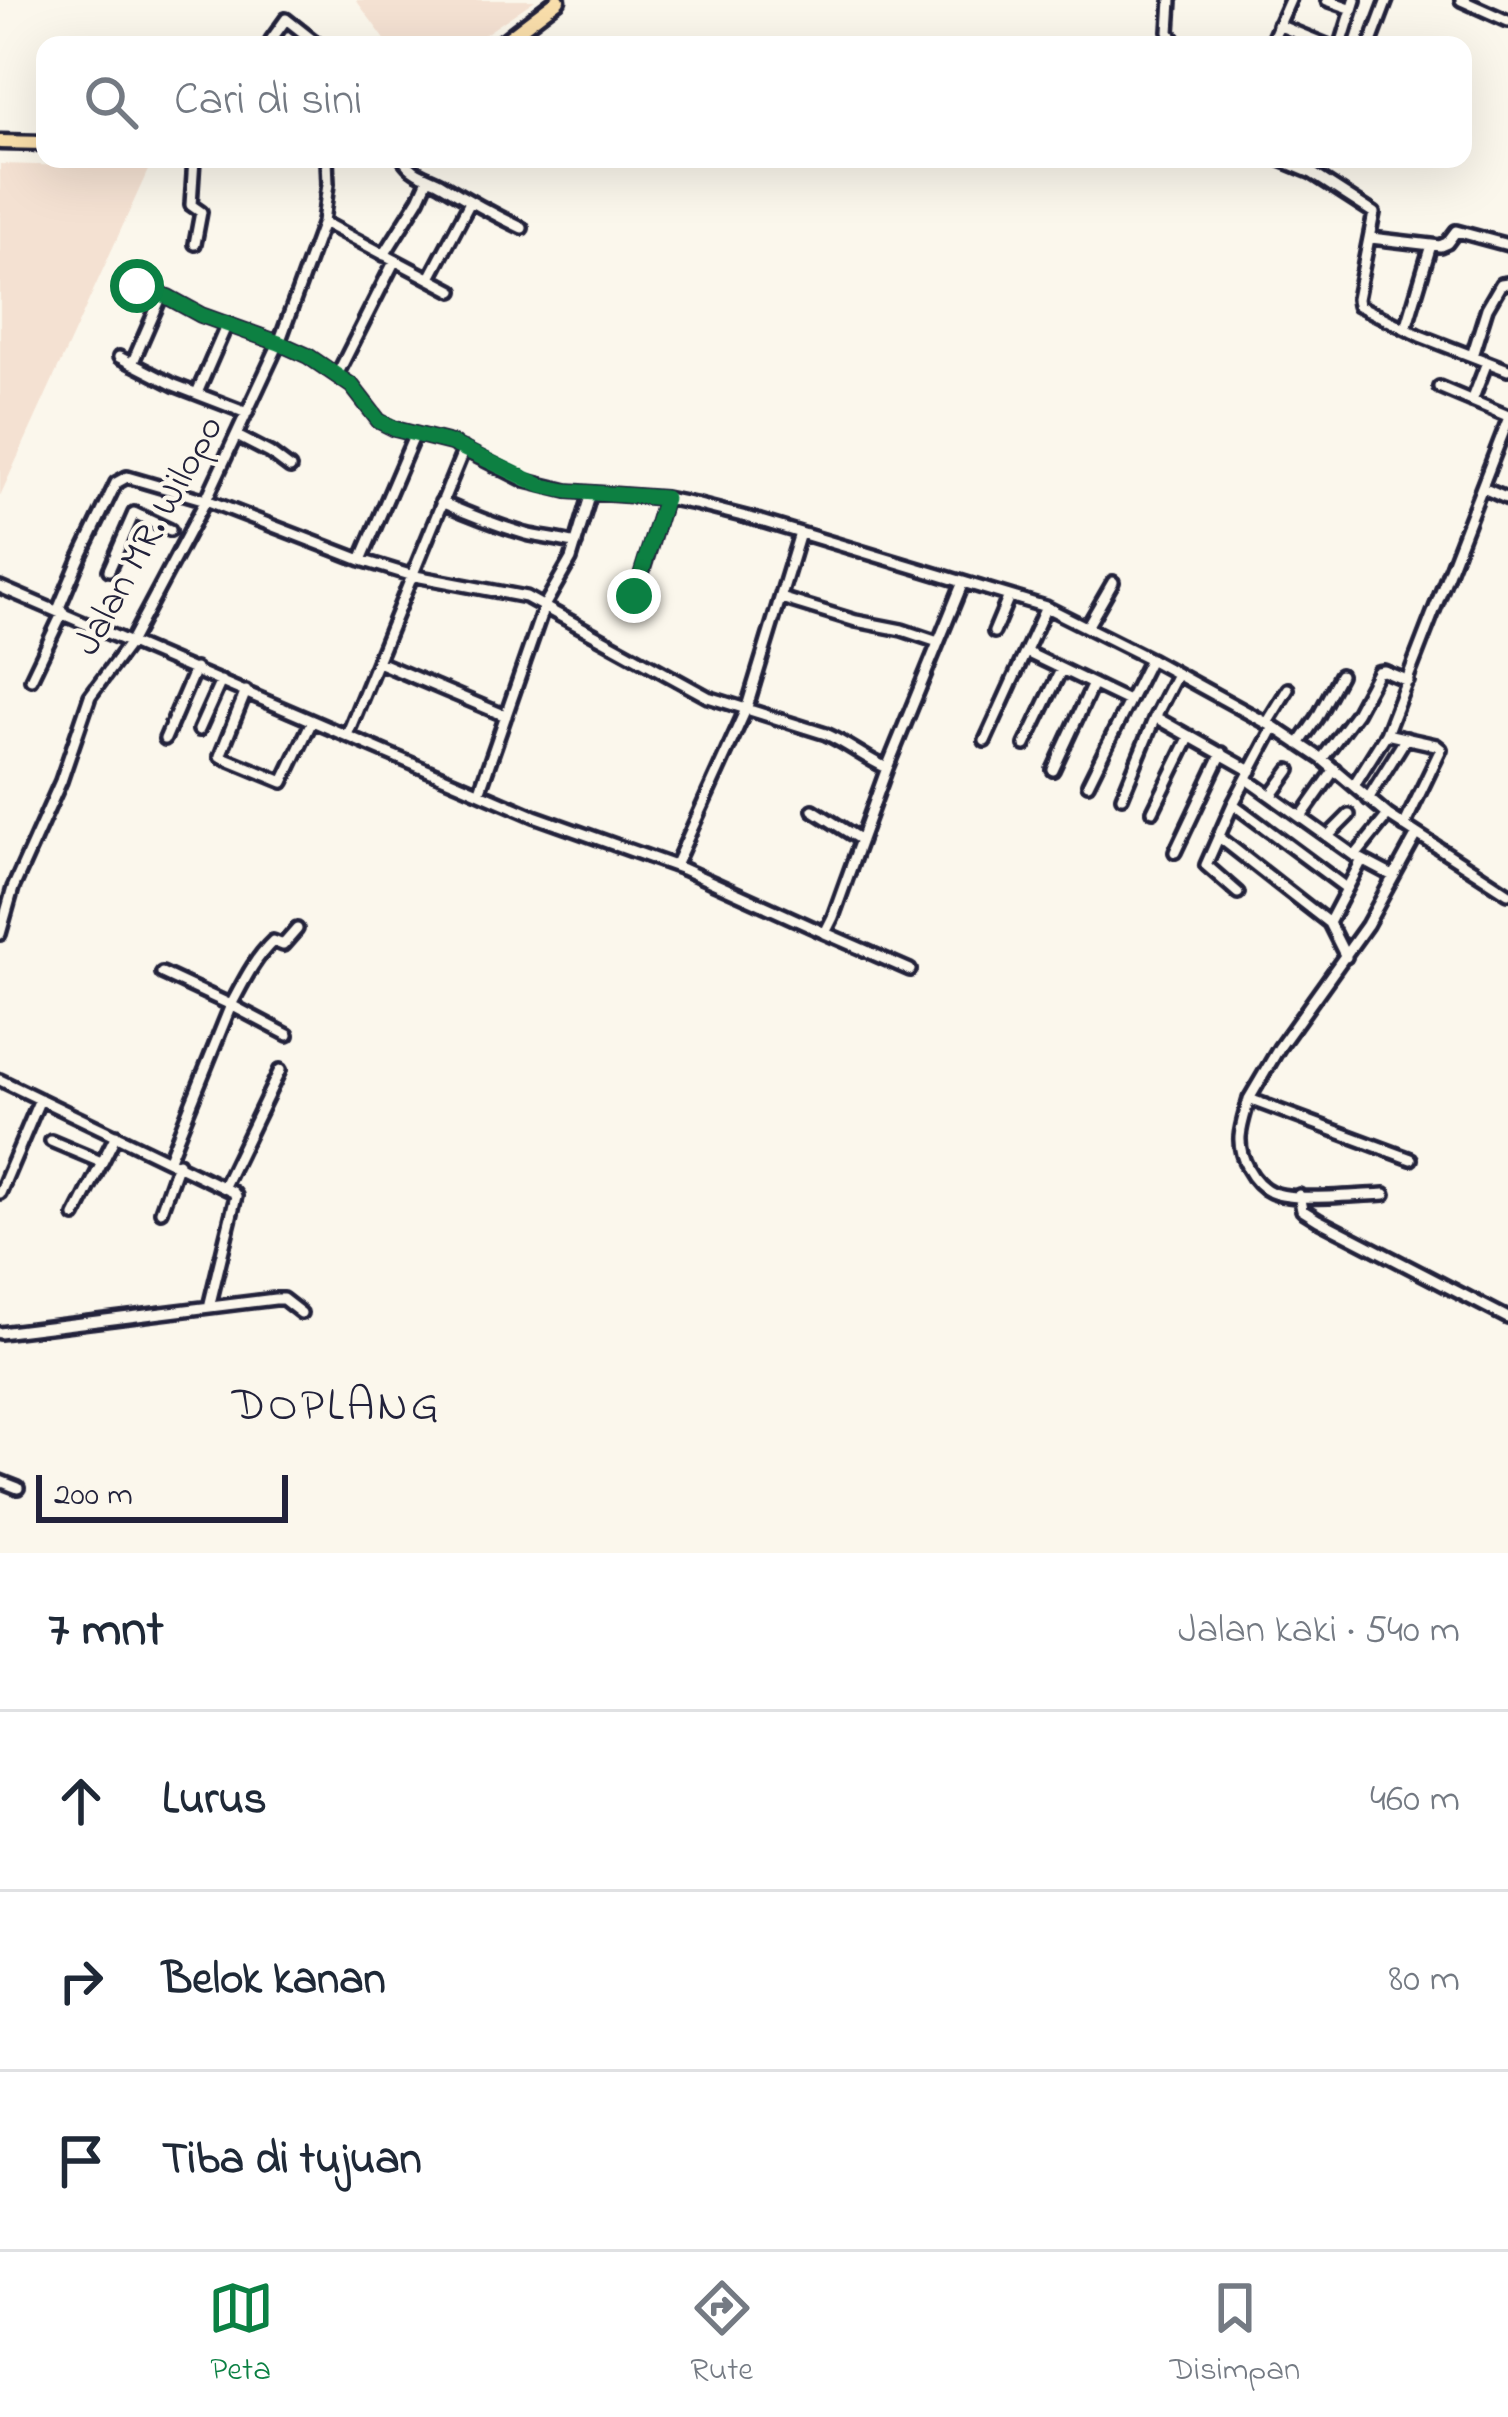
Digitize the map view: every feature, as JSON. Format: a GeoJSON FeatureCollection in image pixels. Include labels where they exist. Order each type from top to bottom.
{"type":"FeatureCollection","features":[{"type":"Feature","properties":{"kind":"main road"},"geometry":{"type":"LineString","coordinates":[[511,36],[558,0]]}},
{"type":"Feature","properties":{"kind":"main road"},"geometry":{"type":"LineString","coordinates":[[498,36],[519,21],[530,20]]}},
{"type":"Feature","properties":{"kind":"main road"},"geometry":{"type":"LineString","coordinates":[[0,146],[36,147]]}},
{"type":"Feature","properties":{"kind":"street"},"geometry":{"type":"LineString","coordinates":[[1171,0],[1171,36]]}},
{"type":"Feature","properties":{"kind":"street"},"geometry":{"type":"LineString","coordinates":[[1274,36],[1290,0]]}},
{"type":"Feature","properties":{"kind":"street"},"geometry":{"type":"LineString","coordinates":[[1327,0],[1352,4],[1343,36]]}},
{"type":"Feature","properties":{"kind":"street"},"geometry":{"type":"LineString","coordinates":[[1373,36],[1387,0]]}},
{"type":"Feature","properties":{"kind":"street"},"geometry":{"type":"LineString","coordinates":[[1461,0],[1508,21]]}},
{"type":"Feature","properties":{"kind":"street"},"geometry":{"type":"LineString","coordinates":[[275,36],[286,19],[308,36]]}},
{"type":"Feature","properties":{"kind":"street"},"geometry":{"type":"LineString","coordinates":[[1278,25],[1305,36]]}},
{"type":"Feature","properties":{"kind":"street"},"geometry":{"type":"LineString","coordinates":[[193,168],[191,205],[201,212],[195,244]]}},
{"type":"Feature","properties":{"kind":"street","name":"Jalan MR. Wilopo"},"geometry":{"type":"LineString","coordinates":[[0,934],[13,888],[67,766],[90,696],[131,641],[206,500],[279,343],[323,222],[327,168]]}},
{"type":"Feature","properties":{"kind":"street"},"geometry":{"type":"LineString","coordinates":[[408,168],[522,228]]}},
{"type":"Feature","properties":{"kind":"street"},"geometry":{"type":"LineString","coordinates":[[1300,168],[1372,210],[1357,302],[1360,308],[1508,370]]}},
{"type":"Feature","properties":{"kind":"street"},"geometry":{"type":"LineString","coordinates":[[337,374],[428,179]]}},
{"type":"Feature","properties":{"kind":"street"},"geometry":{"type":"LineString","coordinates":[[430,278],[470,202]]}},
{"type":"Feature","properties":{"kind":"street"},"geometry":{"type":"LineString","coordinates":[[323,222],[453,292]]}},
{"type":"Feature","properties":{"kind":"street"},"geometry":{"type":"LineString","coordinates":[[1371,238],[1440,246],[1456,231],[1508,245]]}},
{"type":"Feature","properties":{"kind":"street"},"geometry":{"type":"LineString","coordinates":[[1406,328],[1431,245]]}},
{"type":"Feature","properties":{"kind":"street"},"geometry":{"type":"LineString","coordinates":[[1472,356],[1487,308],[1502,284],[1508,283]]}},
{"type":"Feature","properties":{"kind":"street"},"geometry":{"type":"LineString","coordinates":[[137,286],[279,343],[337,374],[379,421],[464,449],[526,481],[567,491],[665,498],[734,514],[1046,607],[1270,725],[1322,759],[1403,826],[1508,893]]}},
{"type":"Feature","properties":{"kind":"street"},"geometry":{"type":"LineString","coordinates":[[132,364],[162,295]]}},
{"type":"Feature","properties":{"kind":"street"},"geometry":{"type":"LineString","coordinates":[[196,393],[227,324]]}},
{"type":"Feature","properties":{"kind":"street"},"geometry":{"type":"LineString","coordinates":[[119,357],[247,413]]}},
{"type":"Feature","properties":{"kind":"street"},"geometry":{"type":"LineString","coordinates":[[1472,401],[1487,362]]}},
{"type":"Feature","properties":{"kind":"street"},"geometry":{"type":"LineString","coordinates":[[1354,785],[1386,734],[1408,682],[1508,418],[1439,387]]}},
{"type":"Feature","properties":{"kind":"street"},"geometry":{"type":"LineString","coordinates":[[361,560],[415,434]]}},
{"type":"Feature","properties":{"kind":"street"},"geometry":{"type":"LineString","coordinates":[[236,436],[290,468]]}},
{"type":"Feature","properties":{"kind":"street"},"geometry":{"type":"LineString","coordinates":[[346,735],[464,449]]}},
{"type":"Feature","properties":{"kind":"street"},"geometry":{"type":"LineString","coordinates":[[31,679],[108,501],[124,477],[206,500],[410,575],[526,597],[708,697],[826,734],[887,768]]}},
{"type":"Feature","properties":{"kind":"street"},"geometry":{"type":"LineString","coordinates":[[1483,488],[1508,499]]}},
{"type":"Feature","properties":{"kind":"street"},"geometry":{"type":"LineString","coordinates":[[480,790],[544,605],[569,563],[591,493]]}},
{"type":"Feature","properties":{"kind":"street"},"geometry":{"type":"LineString","coordinates":[[634,596],[665,498]]}},
{"type":"Feature","properties":{"kind":"street"},"geometry":{"type":"LineString","coordinates":[[108,501],[170,530]]}},
{"type":"Feature","properties":{"kind":"street"},"geometry":{"type":"LineString","coordinates":[[441,502],[483,521],[576,544]]}},
{"type":"Feature","properties":{"kind":"street"},"geometry":{"type":"LineString","coordinates":[[109,570],[134,513]]}},
{"type":"Feature","properties":{"kind":"street"},"geometry":{"type":"LineString","coordinates":[[675,866],[747,707],[800,533]]}},
{"type":"Feature","properties":{"kind":"street"},"geometry":{"type":"LineString","coordinates":[[824,933],[963,582]]}},
{"type":"Feature","properties":{"kind":"street"},"geometry":{"type":"LineString","coordinates":[[1087,627],[1113,582]]}},
{"type":"Feature","properties":{"kind":"street"},"geometry":{"type":"LineString","coordinates":[[0,587],[534,816],[675,866],[910,970]]}},
{"type":"Feature","properties":{"kind":"street"},"geometry":{"type":"LineString","coordinates":[[994,632],[1009,596]]}},
{"type":"Feature","properties":{"kind":"street"},"geometry":{"type":"LineString","coordinates":[[781,598],[938,642]]}},
{"type":"Feature","properties":{"kind":"street"},"geometry":{"type":"LineString","coordinates":[[985,741],[1046,607]]}},
{"type":"Feature","properties":{"kind":"street"},"geometry":{"type":"LineString","coordinates":[[1026,652],[1128,701]]}},
{"type":"Feature","properties":{"kind":"street"},"geometry":{"type":"LineString","coordinates":[[1088,784],[1150,658]]}},
{"type":"Feature","properties":{"kind":"street"},"geometry":{"type":"LineString","coordinates":[[378,662],[506,716]]}},
{"type":"Feature","properties":{"kind":"street"},"geometry":{"type":"LineString","coordinates":[[165,740],[195,669]]}},
{"type":"Feature","properties":{"kind":"street"},"geometry":{"type":"LineString","coordinates":[[1025,745],[1061,670]]}},
{"type":"Feature","properties":{"kind":"street"},"geometry":{"type":"LineString","coordinates":[[1322,759],[1356,713],[1378,672],[1408,682]]}},
{"type":"Feature","properties":{"kind":"street"},"geometry":{"type":"LineString","coordinates":[[1122,797],[1178,674]]}},
{"type":"Feature","properties":{"kind":"street"},"geometry":{"type":"LineString","coordinates":[[1299,744],[1340,675]]}},
{"type":"Feature","properties":{"kind":"street"},"geometry":{"type":"LineString","coordinates":[[199,730],[221,681]]}},
{"type":"Feature","properties":{"kind":"street"},"geometry":{"type":"LineString","coordinates":[[1053,770],[1093,685]]}},
{"type":"Feature","properties":{"kind":"street"},"geometry":{"type":"LineString","coordinates":[[1238,893],[1206,867],[1288,688]]}},
{"type":"Feature","properties":{"kind":"street"},"geometry":{"type":"LineString","coordinates":[[245,692],[220,756],[283,782],[312,721]]}},
{"type":"Feature","properties":{"kind":"street"},"geometry":{"type":"LineString","coordinates":[[1155,717],[1222,753],[1301,817],[1394,876]]}},
{"type":"Feature","properties":{"kind":"street"},"geometry":{"type":"LineString","coordinates":[[1386,734],[1441,749],[1403,826]]}},
{"type":"Feature","properties":{"kind":"street"},"geometry":{"type":"LineString","coordinates":[[1153,811],[1190,736]]}},
{"type":"Feature","properties":{"kind":"street"},"geometry":{"type":"LineString","coordinates":[[1368,799],[1406,738]]}},
{"type":"Feature","properties":{"kind":"street"},"geometry":{"type":"LineString","coordinates":[[1174,852],[1222,753]]}},
{"type":"Feature","properties":{"kind":"street"},"geometry":{"type":"LineString","coordinates":[[1272,795],[1290,770]]}},
{"type":"Feature","properties":{"kind":"street"},"geometry":{"type":"LineString","coordinates":[[1301,817],[1335,770]]}},
{"type":"Feature","properties":{"kind":"street"},"geometry":{"type":"LineString","coordinates":[[1233,804],[1346,888]]}},
{"type":"Feature","properties":{"kind":"street"},"geometry":{"type":"LineString","coordinates":[[813,810],[861,839]]}},
{"type":"Feature","properties":{"kind":"street"},"geometry":{"type":"LineString","coordinates":[[1328,836],[1349,815]]}},
{"type":"Feature","properties":{"kind":"street"},"geometry":{"type":"LineString","coordinates":[[1329,923],[1359,858],[1388,815]]}},
{"type":"Feature","properties":{"kind":"street"},"geometry":{"type":"LineString","coordinates":[[1385,1194],[1299,1196],[1268,1191],[1243,1159],[1240,1138],[1249,1099],[1279,1048],[1346,956],[1417,834]]}},
{"type":"Feature","properties":{"kind":"street"},"geometry":{"type":"LineString","coordinates":[[1219,837],[1329,923],[1346,956]]}},
{"type":"Feature","properties":{"kind":"street"},"geometry":{"type":"LineString","coordinates":[[161,1211],[174,1161],[231,1005],[269,943],[283,945],[297,929]]}},
{"type":"Feature","properties":{"kind":"street"},"geometry":{"type":"LineString","coordinates":[[162,973],[288,1035]]}},
{"type":"Feature","properties":{"kind":"street"},"geometry":{"type":"LineString","coordinates":[[224,1186],[280,1070]]}},
{"type":"Feature","properties":{"kind":"street"},"geometry":{"type":"LineString","coordinates":[[0,1080],[174,1161],[236,1196],[213,1306]]}},
{"type":"Feature","properties":{"kind":"street"},"geometry":{"type":"LineString","coordinates":[[0,1193],[40,1099]]}},
{"type":"Feature","properties":{"kind":"street"},"geometry":{"type":"LineString","coordinates":[[1249,1099],[1411,1159]]}},
{"type":"Feature","properties":{"kind":"street"},"geometry":{"type":"LineString","coordinates":[[75,1216],[116,1135]]}},
{"type":"Feature","properties":{"kind":"street"},"geometry":{"type":"LineString","coordinates":[[51,1141],[101,1162]]}},
{"type":"Feature","properties":{"kind":"street"},"geometry":{"type":"LineString","coordinates":[[1299,1196],[1302,1210],[1318,1220],[1508,1318]]}},
{"type":"Feature","properties":{"kind":"street"},"geometry":{"type":"LineString","coordinates":[[0,1333],[280,1299],[301,1313]]}},
{"type":"Feature","properties":{"kind":"street"},"geometry":{"type":"LineString","coordinates":[[0,1481],[18,1488]]}},
{"type":"Feature","properties":{"kind":"shaded area"},"geometry":{"type":"Polygon","coordinates":[[[356,0],[535,0],[482,36],[382,36],[356,0]]]}},
{"type":"Feature","properties":{"kind":"shaded area"},"geometry":{"type":"Polygon","coordinates":[[[0,164],[149,168],[0,496],[0,164]]]}},
{"type":"Feature","properties":{"kind":"district","name":"DOPLANG"},"geometry":{"type":"Point","coordinates":[337,1403]}},
{"type":"Feature","properties":{"kind":"route"},"geometry":{"type":"LineString","coordinates":[[137,286],[308,356],[352,386],[379,421],[395,429],[451,443],[542,486],[665,498],[634,596]]}}]}
